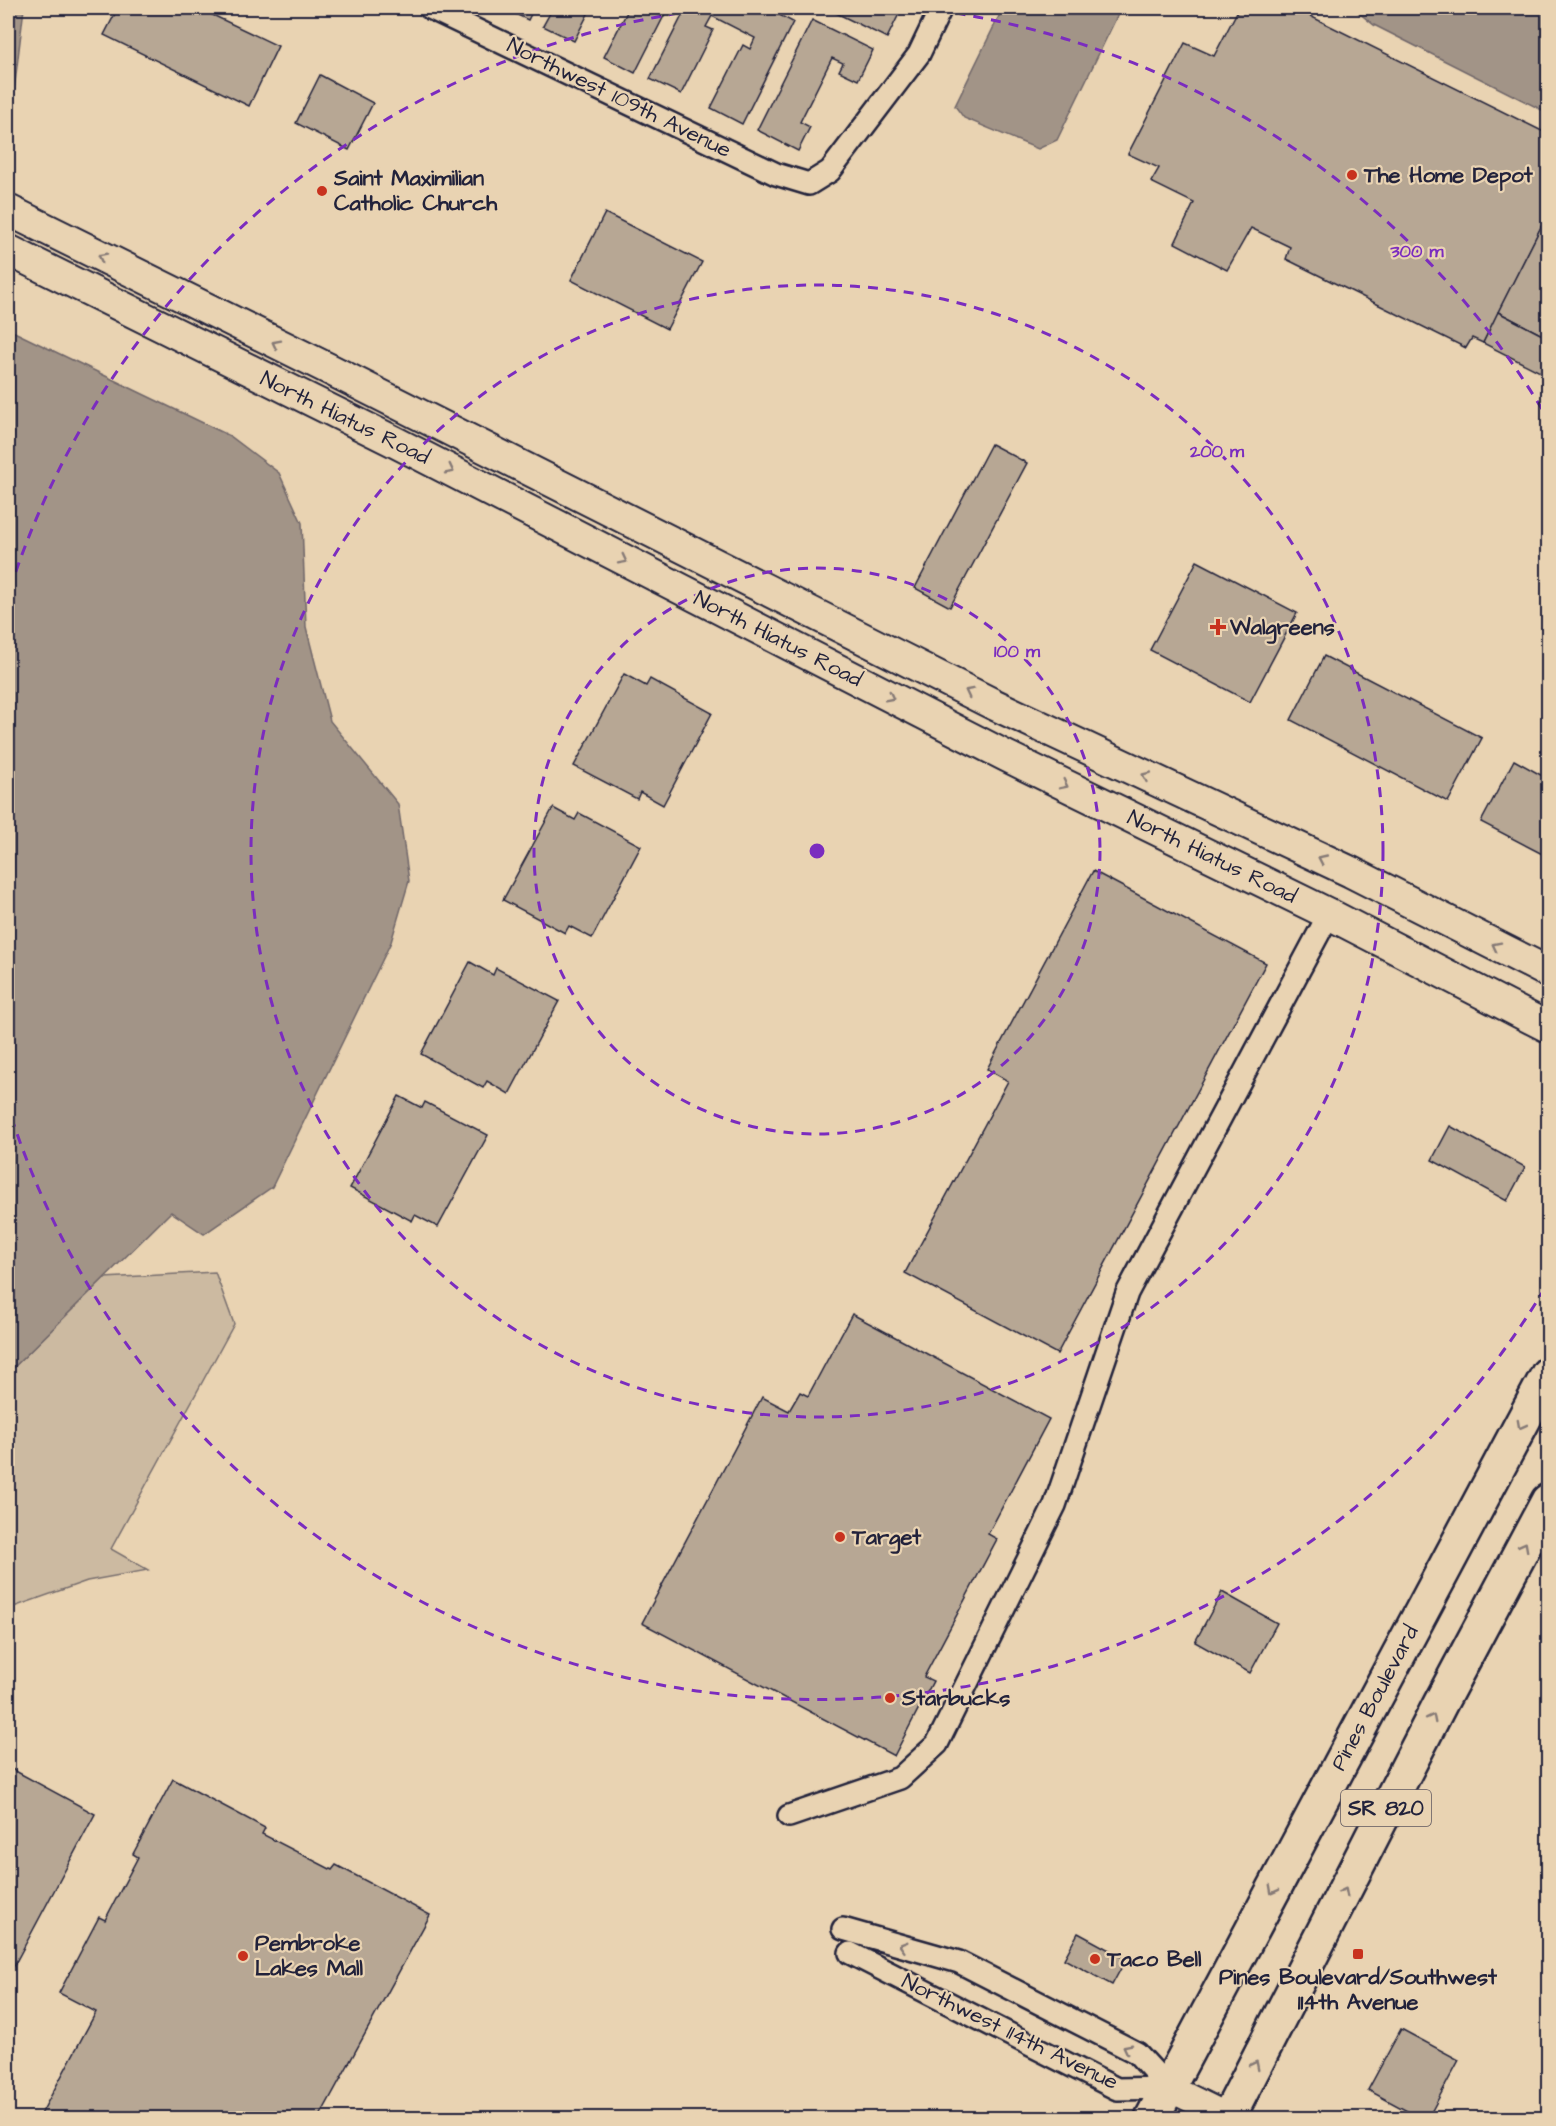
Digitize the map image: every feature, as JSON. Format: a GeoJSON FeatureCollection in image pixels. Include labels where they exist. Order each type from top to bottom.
{"type":"FeatureCollection","features":[{"type":"Feature","properties":{"kind":"highway","name":"Pines Boulevard"},"geometry":{"type":"LineString","coordinates":[[1152,2118],[1548,1374]]}},
{"type":"Feature","properties":{"kind":"highway","name":"SR 820"},"geometry":{"type":"LineString","coordinates":[[1229,2118],[1440,1704],[1548,1501]]}},
{"type":"Feature","properties":{"kind":"main road","name":"North Hiatus Road"},"geometry":{"type":"LineString","coordinates":[[8,210],[993,704],[1351,872],[1548,972]]}},
{"type":"Feature","properties":{"kind":"main road","name":"North Hiatus Road"},"geometry":{"type":"LineString","coordinates":[[8,250],[393,441],[1006,756],[1329,914],[1548,1027]]}},
{"type":"Feature","properties":{"kind":"main road"},"geometry":{"type":"LineString","coordinates":[[115,304],[134,302],[284,372],[300,375],[329,369]]}},
{"type":"Feature","properties":{"kind":"street","name":"Northwest 109th Avenue"},"geometry":{"type":"LineString","coordinates":[[430,8],[776,174],[809,184],[830,171],[919,54],[941,8]]}},
{"type":"Feature","properties":{"kind":"street"},"geometry":{"type":"LineString","coordinates":[[789,1816],[900,1778],[937,1744],[1054,1505],[1126,1293],[1329,914]]}},
{"type":"Feature","properties":{"kind":"street","name":"Northwest 114th Avenue"},"geometry":{"type":"LineString","coordinates":[[843,1929],[959,1962],[1137,2053],[1169,2088]]}},
{"type":"Feature","properties":{"kind":"street","name":"Northwest 114th Avenue"},"geometry":{"type":"LineString","coordinates":[[850,1953],[1117,2089],[1169,2088]]}},
{"type":"Feature","properties":{"kind":"street"},"geometry":{"type":"LineString","coordinates":[[1169,2088],[1229,2118]]}},
{"type":"Feature","properties":{"kind":"shaded area"},"geometry":{"type":"Polygon","coordinates":[[[8,8],[24,8],[14,91],[8,105],[8,8]]]}},
{"type":"Feature","properties":{"kind":"shaded area"},"geometry":{"type":"Polygon","coordinates":[[[1003,8],[1121,8],[1057,140],[1038,149],[964,118],[955,106],[1003,8]]]}},
{"type":"Feature","properties":{"kind":"shaded area"},"geometry":{"type":"Polygon","coordinates":[[[1353,8],[1548,8],[1548,113],[1374,25],[1353,8]]]}},
{"type":"Feature","properties":{"kind":"shaded area"},"geometry":{"type":"Polygon","coordinates":[[[8,329],[230,436],[279,473],[302,523],[306,627],[330,721],[398,804],[409,881],[391,942],[272,1187],[204,1234],[171,1212],[8,1373],[8,329]]]}},
{"type":"Feature","properties":{"kind":"shaded area"},"geometry":{"type":"Polygon","coordinates":[[[215,1272],[234,1324],[111,1549],[148,1570],[87,1581],[8,1609],[8,1373],[104,1278],[215,1272]]]}},
{"type":"Feature","properties":{"kind":"building"},"geometry":{"type":"Polygon","coordinates":[[[118,8],[198,8],[278,46],[249,106],[104,35],[118,8]]]}},
{"type":"Feature","properties":{"kind":"building"},"geometry":{"type":"Polygon","coordinates":[[[503,8],[534,8],[528,20],[503,8]]]}},
{"type":"Feature","properties":{"kind":"building"},"geometry":{"type":"Polygon","coordinates":[[[553,8],[591,8],[574,41],[543,26],[553,8]]]}},
{"type":"Feature","properties":{"kind":"building"},"geometry":{"type":"Polygon","coordinates":[[[629,8],[668,8],[635,73],[604,57],[629,8]]]}},
{"type":"Feature","properties":{"kind":"building"},"geometry":{"type":"Polygon","coordinates":[[[686,8],[766,8],[793,22],[742,124],[711,108],[743,45],[750,49],[755,38],[712,16],[706,27],[713,30],[681,94],[650,79],[686,8]]]}},
{"type":"Feature","properties":{"kind":"building"},"geometry":{"type":"Polygon","coordinates":[[[826,8],[902,8],[887,38],[826,8]]]}},
{"type":"Feature","properties":{"kind":"building","name":"The Home Depot"},"geometry":{"type":"Polygon","coordinates":[[[1239,8],[1294,8],[1548,134],[1548,213],[1483,343],[1472,338],[1466,348],[1286,259],[1290,247],[1251,228],[1227,270],[1175,243],[1194,203],[1151,182],[1159,168],[1128,154],[1185,43],[1214,56],[1239,8]]]}},
{"type":"Feature","properties":{"kind":"building"},"geometry":{"type":"Polygon","coordinates":[[[812,20],[873,50],[858,80],[839,71],[843,63],[832,58],[800,122],[810,127],[798,151],[757,130],[812,20]]]}},
{"type":"Feature","properties":{"kind":"building"},"geometry":{"type":"Polygon","coordinates":[[[320,75],[373,103],[349,150],[296,123],[320,75]]]}},
{"type":"Feature","properties":{"kind":"building"},"geometry":{"type":"Polygon","coordinates":[[[605,213],[702,262],[667,329],[571,280],[605,213]]]}},
{"type":"Feature","properties":{"kind":"building"},"geometry":{"type":"Polygon","coordinates":[[[1548,213],[1548,338],[1498,312],[1548,213]]]}},
{"type":"Feature","properties":{"kind":"building"},"geometry":{"type":"Polygon","coordinates":[[[1498,312],[1548,338],[1548,376],[1483,343],[1498,312]]]}},
{"type":"Feature","properties":{"kind":"building"},"geometry":{"type":"Polygon","coordinates":[[[991,444],[1027,463],[950,607],[915,588],[991,444]]]}},
{"type":"Feature","properties":{"kind":"building","name":"Walgreens"},"geometry":{"type":"Polygon","coordinates":[[[1197,561],[1297,613],[1250,702],[1150,650],[1197,561]]]}},
{"type":"Feature","properties":{"kind":"building"},"geometry":{"type":"Polygon","coordinates":[[[1324,656],[1482,738],[1448,802],[1291,720],[1324,656]]]}},
{"type":"Feature","properties":{"kind":"building"},"geometry":{"type":"Polygon","coordinates":[[[624,674],[646,686],[650,679],[712,713],[663,805],[640,792],[637,799],[574,766],[624,674]]]}},
{"type":"Feature","properties":{"kind":"building"},"geometry":{"type":"Polygon","coordinates":[[[1514,760],[1548,779],[1548,857],[1481,822],[1514,760]]]}},
{"type":"Feature","properties":{"kind":"building"},"geometry":{"type":"Polygon","coordinates":[[[553,808],[575,820],[579,813],[641,846],[592,938],[569,926],[565,933],[503,900],[553,808]]]}},
{"type":"Feature","properties":{"kind":"building"},"geometry":{"type":"Polygon","coordinates":[[[1093,871],[1266,963],[1057,1354],[905,1273],[1008,1081],[987,1069],[1093,871]]]}},
{"type":"Feature","properties":{"kind":"building"},"geometry":{"type":"Polygon","coordinates":[[[470,962],[493,975],[496,968],[559,1001],[509,1094],[487,1081],[483,1088],[421,1054],[470,962]]]}},
{"type":"Feature","properties":{"kind":"building"},"geometry":{"type":"Polygon","coordinates":[[[399,1096],[422,1108],[425,1102],[488,1135],[438,1227],[415,1215],[412,1221],[350,1188],[399,1096]]]}},
{"type":"Feature","properties":{"kind":"building"},"geometry":{"type":"Polygon","coordinates":[[[1450,1126],[1525,1167],[1507,1201],[1432,1160],[1450,1126]]]}},
{"type":"Feature","properties":{"kind":"building","name":"Target"},"geometry":{"type":"Polygon","coordinates":[[[852,1314],[1049,1419],[988,1534],[997,1539],[924,1677],[933,1681],[894,1756],[642,1623],[762,1397],[789,1411],[800,1392],[808,1396],[852,1314]]]}},
{"type":"Feature","properties":{"kind":"building"},"geometry":{"type":"Polygon","coordinates":[[[1222,1592],[1277,1623],[1250,1673],[1195,1642],[1222,1592]]]}},
{"type":"Feature","properties":{"kind":"building"},"geometry":{"type":"Polygon","coordinates":[[[8,1767],[95,1814],[8,1977],[8,1767]]]}},
{"type":"Feature","properties":{"kind":"building","name":"Pembroke Lakes Mall"},"geometry":{"type":"Polygon","coordinates":[[[173,1779],[265,1828],[262,1834],[332,1870],[336,1865],[430,1915],[319,2118],[294,2118],[284,2113],[281,2118],[39,2118],[96,2012],[59,1993],[99,1917],[105,1920],[138,1857],[133,1854],[173,1779]]]}},
{"type":"Feature","properties":{"kind":"building","name":"Taco Bell"},"geometry":{"type":"Polygon","coordinates":[[[1078,1933],[1126,1959],[1112,1985],[1064,1959],[1078,1933]]]}},
{"type":"Feature","properties":{"kind":"building"},"geometry":{"type":"Polygon","coordinates":[[[1401,2029],[1459,2060],[1428,2118],[1420,2118],[1368,2090],[1401,2029]]]}},
{"type":"Feature","properties":{"kind":"place","name":"The Home Depot"},"geometry":{"type":"Point","coordinates":[1352,175]}},
{"type":"Feature","properties":{"kind":"place","name":"Saint Maximilian Catholic Church"},"geometry":{"type":"Point","coordinates":[322,191]}},
{"type":"Feature","properties":{"kind":"place","name":"Walgreens"},"geometry":{"type":"Point","coordinates":[1218,627]}},
{"type":"Feature","properties":{"kind":"place","name":"Target"},"geometry":{"type":"Point","coordinates":[840,1537]}},
{"type":"Feature","properties":{"kind":"place","name":"Starbucks"},"geometry":{"type":"Point","coordinates":[890,1698]}},
{"type":"Feature","properties":{"kind":"place","name":"Pines Boulevard/Southwest 114th Avenue"},"geometry":{"type":"Point","coordinates":[1358,1954]}},
{"type":"Feature","properties":{"kind":"place","name":"Pembroke Lakes Mall"},"geometry":{"type":"Point","coordinates":[243,1956]}},
{"type":"Feature","properties":{"kind":"place","name":"Taco Bell"},"geometry":{"type":"Point","coordinates":[1095,1959]}}]}
